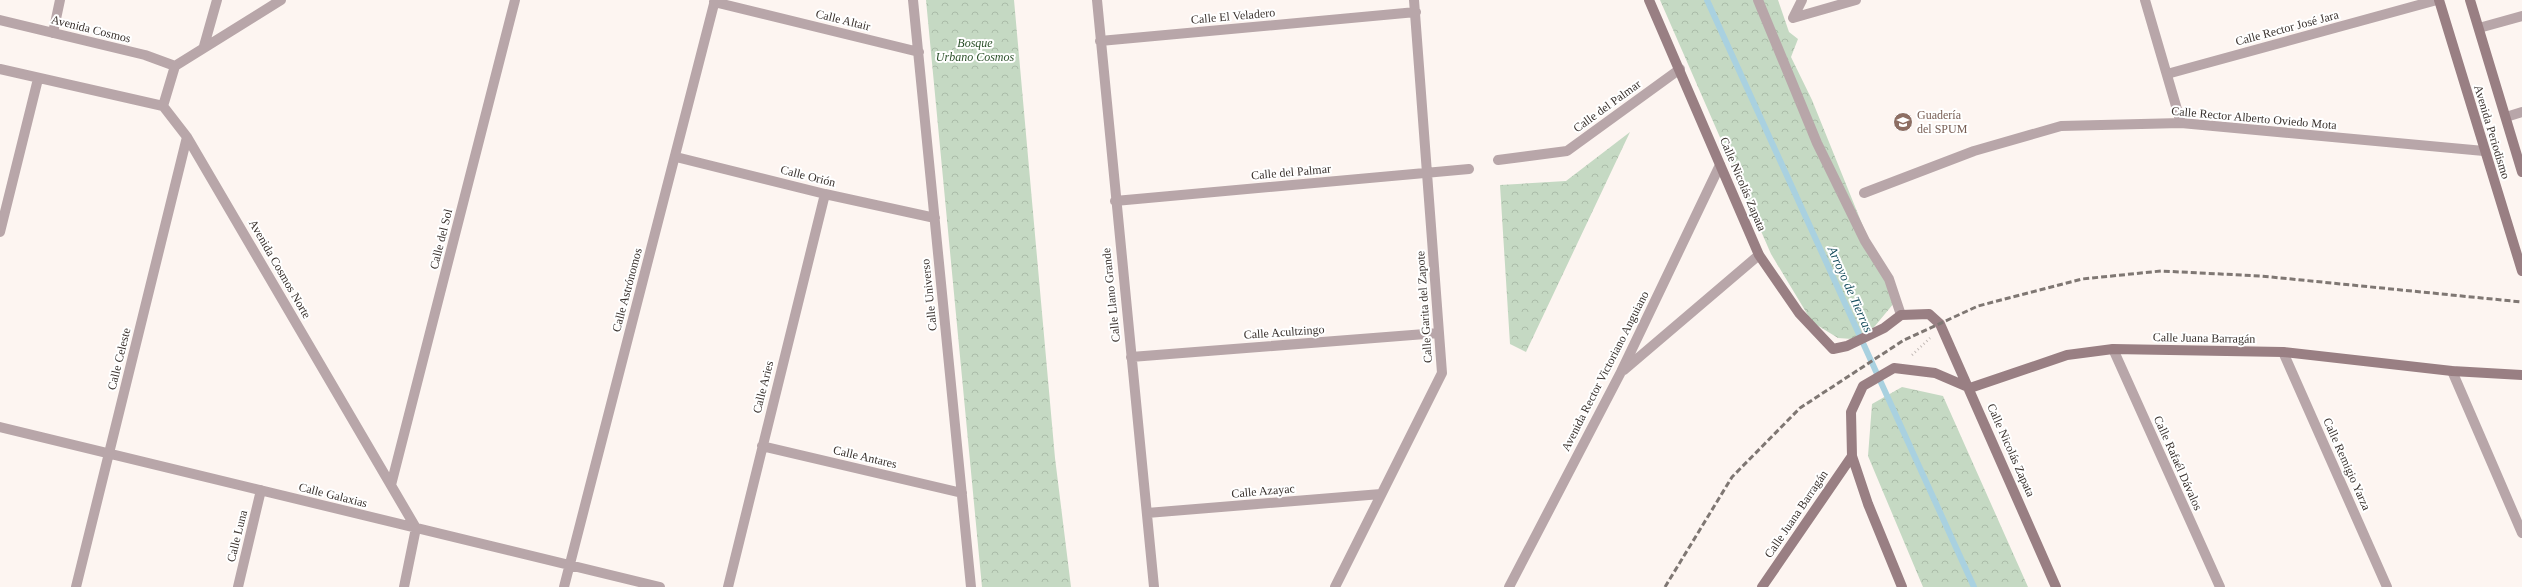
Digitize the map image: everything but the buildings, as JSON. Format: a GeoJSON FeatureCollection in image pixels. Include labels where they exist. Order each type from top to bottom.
{"type":"FeatureCollection","features":[{"type":"Feature","properties":{"kind":"street"},"geometry":{"type":"LineString","coordinates":[[53,33],[60,0]]}},
{"type":"Feature","properties":{"kind":"street"},"geometry":{"type":"LineString","coordinates":[[204,46],[217,0]]}},
{"type":"Feature","properties":{"kind":"street"},"geometry":{"type":"LineString","coordinates":[[0,69],[38,79],[163,106],[175,66],[204,46],[281,0]]}},
{"type":"Feature","properties":{"kind":"street","name":"Calle del Sol"},"geometry":{"type":"LineString","coordinates":[[391,485],[515,0]]}},
{"type":"Feature","properties":{"kind":"street","name":"Calle Universo"},"geometry":{"type":"LineString","coordinates":[[913,0],[971,587]]}},
{"type":"Feature","properties":{"kind":"street","name":"Calle Llano Grande"},"geometry":{"type":"LineString","coordinates":[[1097,0],[1115,201],[1154,587]]}},
{"type":"Feature","properties":{"kind":"street","name":"Calle Garita del Zapote"},"geometry":{"type":"LineString","coordinates":[[1334,587],[1442,373],[1414,0]]}},
{"type":"Feature","properties":{"kind":"street","name":"Calle Nicolás Zapata"},"geometry":{"type":"LineString","coordinates":[[1650,0],[1759,255],[1799,313],[1833,349],[1847,346],[1884,328],[1901,315]]}},
{"type":"Feature","properties":{"kind":"street"},"geometry":{"type":"LineString","coordinates":[[1758,0],[1816,143],[1865,241],[1889,279],[1901,315],[1930,314],[1940,324]]}},
{"type":"Feature","properties":{"kind":"street"},"geometry":{"type":"LineString","coordinates":[[1802,0],[1793,18],[1856,0]]}},
{"type":"Feature","properties":{"kind":"street"},"geometry":{"type":"LineString","coordinates":[[2145,0],[2181,123]]}},
{"type":"Feature","properties":{"kind":"street","name":"Calle Rector José Jara"},"geometry":{"type":"LineString","coordinates":[[2167,74],[2438,0]]}},
{"type":"Feature","properties":{"kind":"street","name":"Avenida Periodismo"},"geometry":{"type":"LineString","coordinates":[[2438,0],[2522,271]]}},
{"type":"Feature","properties":{"kind":"street","name":"Avenida Periodismo"},"geometry":{"type":"LineString","coordinates":[[2470,0],[2522,172]]}},
{"type":"Feature","properties":{"kind":"street","name":"Calle Altair"},"geometry":{"type":"LineString","coordinates":[[715,1],[919,52]]}},
{"type":"Feature","properties":{"kind":"street","name":"Calle Astrónomos"},"geometry":{"type":"LineString","coordinates":[[564,587],[715,1]]}},
{"type":"Feature","properties":{"kind":"street","name":"Calle El Veladero"},"geometry":{"type":"LineString","coordinates":[[1100,41],[1416,12]]}},
{"type":"Feature","properties":{"kind":"street"},"geometry":{"type":"LineString","coordinates":[[2479,28],[2522,16]]}},
{"type":"Feature","properties":{"kind":"street","name":"Avenida Cosmos"},"geometry":{"type":"LineString","coordinates":[[0,20],[145,55],[175,66]]}},
{"type":"Feature","properties":{"kind":"street","name":"Calle del Palmar"},"geometry":{"type":"LineString","coordinates":[[1498,160],[1567,152],[1680,69]]}},
{"type":"Feature","properties":{"kind":"street"},"geometry":{"type":"LineString","coordinates":[[0,232],[38,79]]}},
{"type":"Feature","properties":{"kind":"street","name":"Avenida Cosmos Norte"},"geometry":{"type":"LineString","coordinates":[[163,106],[187,137],[416,528]]}},
{"type":"Feature","properties":{"kind":"street"},"geometry":{"type":"LineString","coordinates":[[2506,117],[2522,112]]}},
{"type":"Feature","properties":{"kind":"street","name":"Calle Rector Alberto Oviedo Mota"},"geometry":{"type":"LineString","coordinates":[[1864,193],[1974,151],[2061,126],[2181,123],[2484,151]]}},
{"type":"Feature","properties":{"kind":"street","name":"Calle Celeste"},"geometry":{"type":"LineString","coordinates":[[76,587],[187,137]]}},
{"type":"Feature","properties":{"kind":"street","name":"Calle Orión"},"geometry":{"type":"LineString","coordinates":[[676,157],[825,194],[935,218]]}},
{"type":"Feature","properties":{"kind":"street","name":"Avenida Rector Victoriano Anguiano"},"geometry":{"type":"LineString","coordinates":[[1509,587],[1621,372],[1720,165]]}},
{"type":"Feature","properties":{"kind":"street","name":"Calle del Palmar"},"geometry":{"type":"LineString","coordinates":[[1115,201],[1469,169]]}},
{"type":"Feature","properties":{"kind":"street","name":"Calle Aries"},"geometry":{"type":"LineString","coordinates":[[728,587],[825,194]]}},
{"type":"Feature","properties":{"kind":"street"},"geometry":{"type":"LineString","coordinates":[[1621,372],[1759,255]]}},
{"type":"Feature","properties":{"kind":"street","name":"Calle Nicolás Zapata"},"geometry":{"type":"LineString","coordinates":[[1940,324],[1970,388],[2056,587]]}},
{"type":"Feature","properties":{"kind":"street","name":"Calle Acultzingo"},"geometry":{"type":"LineString","coordinates":[[1131,357],[1438,333]]}},
{"type":"Feature","properties":{"kind":"street","name":"Calle Juana Barragán"},"geometry":{"type":"LineString","coordinates":[[1970,388],[2067,355],[2114,349],[2283,352],[2452,371],[2522,375]]}},
{"type":"Feature","properties":{"kind":"street","name":"Calle Rafaél Dávalos"},"geometry":{"type":"LineString","coordinates":[[2114,349],[2220,587]]}},
{"type":"Feature","properties":{"kind":"street","name":"Calle Remigio Yarza"},"geometry":{"type":"LineString","coordinates":[[2283,352],[2387,587]]}},
{"type":"Feature","properties":{"kind":"street"},"geometry":{"type":"LineString","coordinates":[[1902,587],[1868,504],[1852,456],[1851,412],[1863,386],[1894,368],[1935,373],[1970,388]]}},
{"type":"Feature","properties":{"kind":"street"},"geometry":{"type":"LineString","coordinates":[[2452,371],[2522,533]]}},
{"type":"Feature","properties":{"kind":"street","name":"Calle Galaxias"},"geometry":{"type":"LineString","coordinates":[[0,427],[660,587]]}},
{"type":"Feature","properties":{"kind":"street","name":"Calle Antares"},"geometry":{"type":"LineString","coordinates":[[762,446],[962,493]]}},
{"type":"Feature","properties":{"kind":"street","name":"Calle Juana Barragán"},"geometry":{"type":"LineString","coordinates":[[1762,587],[1852,456]]}},
{"type":"Feature","properties":{"kind":"street","name":"Calle Luna"},"geometry":{"type":"LineString","coordinates":[[238,587],[261,490]]}},
{"type":"Feature","properties":{"kind":"street","name":"Calle Azayac"},"geometry":{"type":"LineString","coordinates":[[1146,513],[1381,494]]}},
{"type":"Feature","properties":{"kind":"street"},"geometry":{"type":"LineString","coordinates":[[404,587],[416,528]]}},
{"type":"Feature","properties":{"kind":"path"},"geometry":{"type":"LineString","coordinates":[[1894,368],[1927,343],[1940,324]]}},
{"type":"Feature","properties":{"kind":"green space","name":"Bosque Urbano Cosmos"},"geometry":{"type":"Polygon","coordinates":[[[926,0],[1014,0],[1055,458],[1071,587],[982,587],[926,0]]]}},
{"type":"Feature","properties":{"kind":"green space"},"geometry":{"type":"Polygon","coordinates":[[[1660,0],[1778,0],[1789,32],[1798,39],[1791,57],[1812,100],[1894,303],[1870,332],[1852,339],[1838,338],[1812,322],[1771,254],[1660,0]]]}},
{"type":"Feature","properties":{"kind":"green space"},"geometry":{"type":"Polygon","coordinates":[[[1630,132],[1526,352],[1510,344],[1500,185],[1566,181],[1630,132]]]}},
{"type":"Feature","properties":{"kind":"green space"},"geometry":{"type":"Polygon","coordinates":[[[1902,387],[1943,396],[2028,587],[1923,587],[1868,456],[1872,404],[1902,387]]]}},
{"type":"Feature","properties":{"kind":"waterway","name":"Arroyo de Tierras"},"geometry":{"type":"LineString","coordinates":[[1707,0],[1974,587]]}},
{"type":"Feature","properties":{"kind":"railway"},"geometry":{"type":"LineString","coordinates":[[1665,587],[1732,477],[1800,408],[1904,340],[1978,306],[2082,279],[2161,271],[2261,276],[2522,302]]}},
{"type":"Feature","properties":{"kind":"place","name":"Guadería del SPUM"},"geometry":{"type":"Point","coordinates":[1903,122]}}]}
